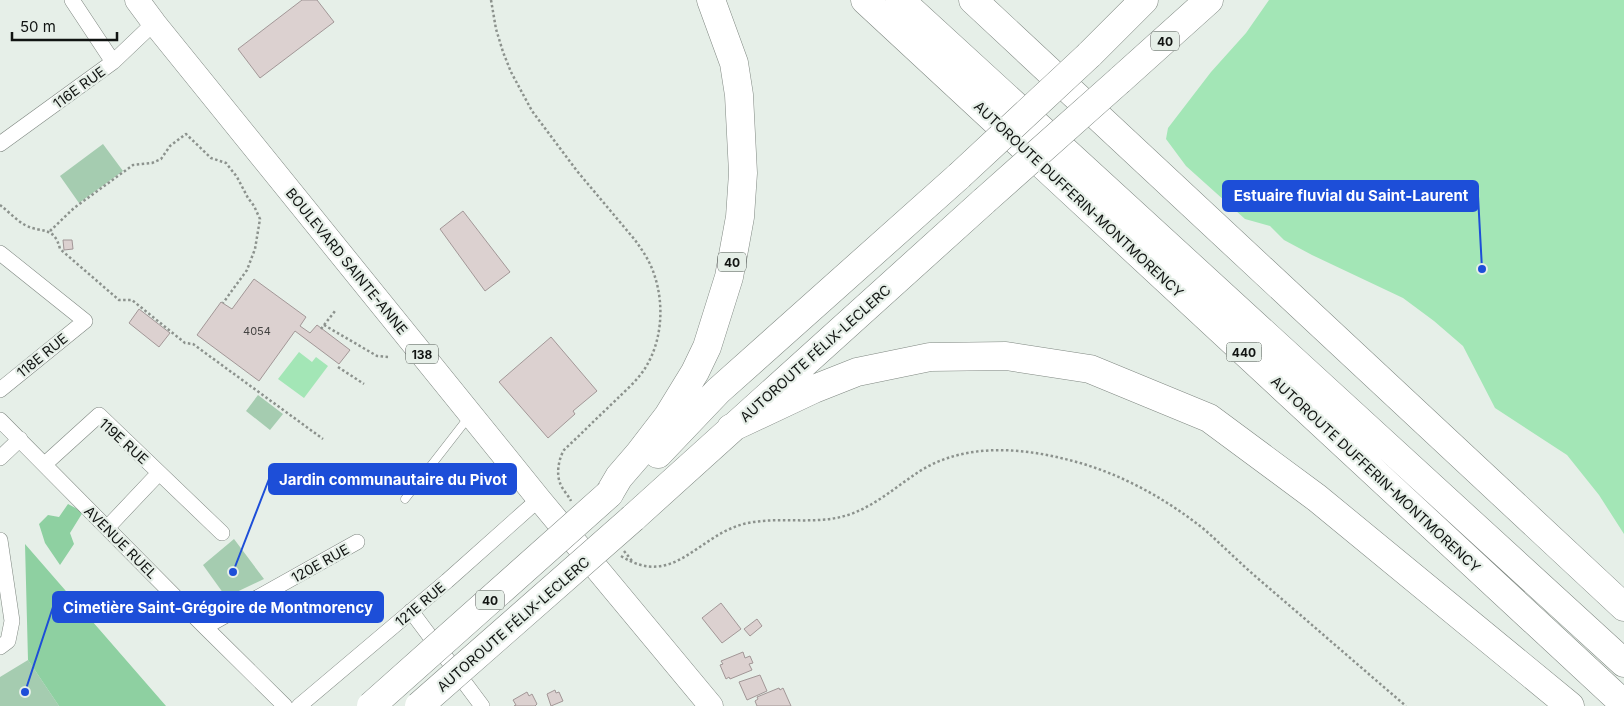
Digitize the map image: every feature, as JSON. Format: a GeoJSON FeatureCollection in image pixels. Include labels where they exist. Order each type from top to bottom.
{"type":"FeatureCollection","features":[{"type":"Feature","properties":{"kind":"highway","name":"40"},"geometry":{"type":"LineString","coordinates":[[371,706],[609,494],[619,477],[664,421],[696,372],[707,347],[729,277],[740,217],[743,173],[739,94],[734,63],[711,0]]}},
{"type":"Feature","properties":{"kind":"highway","name":"AUTOROUTE DUFFERIN-MONTMORENCY"},"geometry":{"type":"LineString","coordinates":[[865,0],[1624,704]]}},
{"type":"Feature","properties":{"kind":"highway","name":"AUTOROUTE DUFFERIN-MONTMORENCY"},"geometry":{"type":"LineString","coordinates":[[900,0],[1624,663]]}},
{"type":"Feature","properties":{"kind":"highway"},"geometry":{"type":"LineString","coordinates":[[973,0],[1624,607]]}},
{"type":"Feature","properties":{"kind":"highway"},"geometry":{"type":"LineString","coordinates":[[609,494],[653,459],[718,391],[959,176],[1089,55],[1144,0]]}},
{"type":"Feature","properties":{"kind":"highway","name":"AUTOROUTE FÉLIX-LECLERC"},"geometry":{"type":"LineString","coordinates":[[419,706],[632,518],[1209,0]]}},
{"type":"Feature","properties":{"kind":"highway"},"geometry":{"type":"LineString","coordinates":[[731,428],[814,389],[857,372],[930,356],[1006,356],[1090,369],[1209,418],[1316,498],[1570,706]]}},
{"type":"Feature","properties":{"kind":"main road","name":"BOULEVARD SAINTE-ANNE"},"geometry":{"type":"LineString","coordinates":[[137,0],[539,499],[711,706]]}},
{"type":"Feature","properties":{"kind":"street"},"geometry":{"type":"LineString","coordinates":[[72,0],[113,62]]}},
{"type":"Feature","properties":{"kind":"street","name":"116E RUE"},"geometry":{"type":"LineString","coordinates":[[0,144],[113,62],[154,23]]}},
{"type":"Feature","properties":{"kind":"street","name":"118E RUE"},"geometry":{"type":"LineString","coordinates":[[0,254],[85,321],[0,390]]}},
{"type":"Feature","properties":{"kind":"street","name":"119E RUE"},"geometry":{"type":"LineString","coordinates":[[44,464],[99,415],[222,533]]}},
{"type":"Feature","properties":{"kind":"street","name":"AVENUE RUEL"},"geometry":{"type":"LineString","coordinates":[[0,420],[286,706]]}},
{"type":"Feature","properties":{"kind":"street"},"geometry":{"type":"LineString","coordinates":[[0,458],[20,440]]}},
{"type":"Feature","properties":{"kind":"street","name":"119E RUE"},"geometry":{"type":"LineString","coordinates":[[107,528],[159,473]]}},
{"type":"Feature","properties":{"kind":"street","name":"121E RUE"},"geometry":{"type":"LineString","coordinates":[[299,706],[539,499]]}},
{"type":"Feature","properties":{"kind":"street"},"geometry":{"type":"LineString","coordinates":[[0,540],[12,620],[8,640],[0,647]]}},
{"type":"Feature","properties":{"kind":"street","name":"120E RUE"},"geometry":{"type":"LineString","coordinates":[[205,627],[357,542]]}},
{"type":"Feature","properties":{"kind":"street"},"geometry":{"type":"LineString","coordinates":[[411,611],[482,706]]}},
{"type":"Feature","properties":{"kind":"lane"},"geometry":{"type":"LineString","coordinates":[[406,499],[471,414]]}},
{"type":"Feature","properties":{"kind":"path"},"geometry":{"type":"LineString","coordinates":[[492,0],[496,29],[503,52],[521,94],[546,132],[635,240],[647,258],[655,276],[659,295],[660,330],[655,350],[646,367],[631,385],[560,456],[559,482],[571,499]]}},
{"type":"Feature","properties":{"kind":"path"},"geometry":{"type":"LineString","coordinates":[[50,231],[74,208],[133,166],[152,163],[161,159],[170,146],[186,134],[211,158],[226,163],[237,177],[260,219],[255,249],[247,270],[223,303]]}},
{"type":"Feature","properties":{"kind":"path"},"geometry":{"type":"LineString","coordinates":[[0,205],[23,224],[35,229],[50,231],[58,239],[60,249],[119,300],[132,300],[185,343],[193,344],[323,439]]}},
{"type":"Feature","properties":{"kind":"path"},"geometry":{"type":"LineString","coordinates":[[321,329],[335,311]]}},
{"type":"Feature","properties":{"kind":"path"},"geometry":{"type":"LineString","coordinates":[[324,325],[377,356],[388,357]]}},
{"type":"Feature","properties":{"kind":"path"},"geometry":{"type":"LineString","coordinates":[[338,366],[364,384]]}},
{"type":"Feature","properties":{"kind":"path"},"geometry":{"type":"LineString","coordinates":[[634,563],[650,568],[661,567],[675,562],[720,533],[745,523],[762,521],[805,522],[827,520],[848,515],[872,504],[922,470],[941,460],[962,454],[987,450],[1034,453],[1065,459],[1122,478],[1178,510],[1205,531],[1244,567],[1406,706]]}},
{"type":"Feature","properties":{"kind":"shaded area"},"geometry":{"type":"Polygon","coordinates":[[[1269,0],[1624,0],[1624,534],[1599,495],[1567,455],[1495,408],[1463,346],[1403,298],[1284,240],[1270,226],[1245,219],[1186,166],[1166,139],[1168,128],[1211,72],[1246,33],[1269,0]]]}},
{"type":"Feature","properties":{"kind":"shaded area"},"geometry":{"type":"Polygon","coordinates":[[[103,144],[123,171],[79,203],[60,176],[103,144]]]}},
{"type":"Feature","properties":{"kind":"shaded area"},"geometry":{"type":"Polygon","coordinates":[[[299,352],[312,362],[316,357],[328,366],[304,398],[278,379],[299,352]]]}},
{"type":"Feature","properties":{"kind":"shaded area"},"geometry":{"type":"Polygon","coordinates":[[[258,395],[283,414],[270,430],[246,411],[258,395]]]}},
{"type":"Feature","properties":{"kind":"shaded area"},"geometry":{"type":"Polygon","coordinates":[[[68,504],[83,512],[70,533],[74,544],[60,565],[45,543],[39,524],[48,515],[59,517],[68,504]]]}},
{"type":"Feature","properties":{"kind":"shaded area"},"geometry":{"type":"Polygon","coordinates":[[[234,539],[264,579],[226,597],[203,565],[234,539]]]}},
{"type":"Feature","properties":{"kind":"shaded area"},"geometry":{"type":"Polygon","coordinates":[[[25,544],[166,706],[59,706],[28,660],[25,544]]]}},
{"type":"Feature","properties":{"kind":"shaded area"},"geometry":{"type":"Polygon","coordinates":[[[28,660],[59,706],[0,706],[0,677],[28,660]]]}},
{"type":"Feature","properties":{"kind":"building"},"geometry":{"type":"Polygon","coordinates":[[[302,0],[317,0],[334,22],[260,78],[238,49],[302,0]]]}},
{"type":"Feature","properties":{"kind":"building"},"geometry":{"type":"Polygon","coordinates":[[[463,211],[510,272],[485,291],[440,229],[463,211]]]}},
{"type":"Feature","properties":{"kind":"building"},"geometry":{"type":"Polygon","coordinates":[[[63,240],[72,240],[73,249],[64,250],[63,240]]]}},
{"type":"Feature","properties":{"kind":"building"},"geometry":{"type":"Polygon","coordinates":[[[254,279],[306,317],[300,326],[310,333],[317,325],[350,350],[339,364],[295,331],[259,381],[197,335],[221,302],[232,309],[254,279]]]}},
{"type":"Feature","properties":{"kind":"building"},"geometry":{"type":"Polygon","coordinates":[[[139,309],[170,333],[159,347],[129,323],[139,309]]]}},
{"type":"Feature","properties":{"kind":"building"},"geometry":{"type":"Polygon","coordinates":[[[551,337],[597,391],[573,411],[575,414],[548,438],[499,382],[551,337]]]}},
{"type":"Feature","properties":{"kind":"building"},"geometry":{"type":"Polygon","coordinates":[[[721,603],[741,629],[722,643],[702,618],[721,603]]]}},
{"type":"Feature","properties":{"kind":"building"},"geometry":{"type":"Polygon","coordinates":[[[757,619],[762,626],[750,636],[744,629],[757,619]]]}},
{"type":"Feature","properties":{"kind":"building"},"geometry":{"type":"Polygon","coordinates":[[[743,652],[745,658],[750,656],[753,663],[749,664],[752,670],[726,679],[720,665],[723,664],[721,661],[743,652]]]}},
{"type":"Feature","properties":{"kind":"building"},"geometry":{"type":"Polygon","coordinates":[[[760,675],[767,691],[747,700],[739,682],[760,675]]]}},
{"type":"Feature","properties":{"kind":"building"},"geometry":{"type":"Polygon","coordinates":[[[779,688],[780,690],[783,688],[791,706],[757,706],[755,701],[758,699],[757,697],[779,688]]]}},
{"type":"Feature","properties":{"kind":"building"},"geometry":{"type":"Polygon","coordinates":[[[555,690],[556,693],[559,692],[563,701],[551,706],[547,694],[555,690]]]}},
{"type":"Feature","properties":{"kind":"building"},"geometry":{"type":"Polygon","coordinates":[[[527,692],[529,696],[532,694],[537,704],[535,706],[514,706],[516,705],[513,700],[527,692]]]}},
{"type":"Feature","properties":{"kind":"place","name":"Estuaire fluvial du Saint-Laurent"},"geometry":{"type":"Point","coordinates":[1482,269]}},
{"type":"Feature","properties":{"kind":"place","name":"Jardin communautaire du Pivot"},"geometry":{"type":"Point","coordinates":[233,572]}},
{"type":"Feature","properties":{"kind":"place","name":"Cimetière Saint-Grégoire de Montmorency"},"geometry":{"type":"Point","coordinates":[25,692]}}]}
